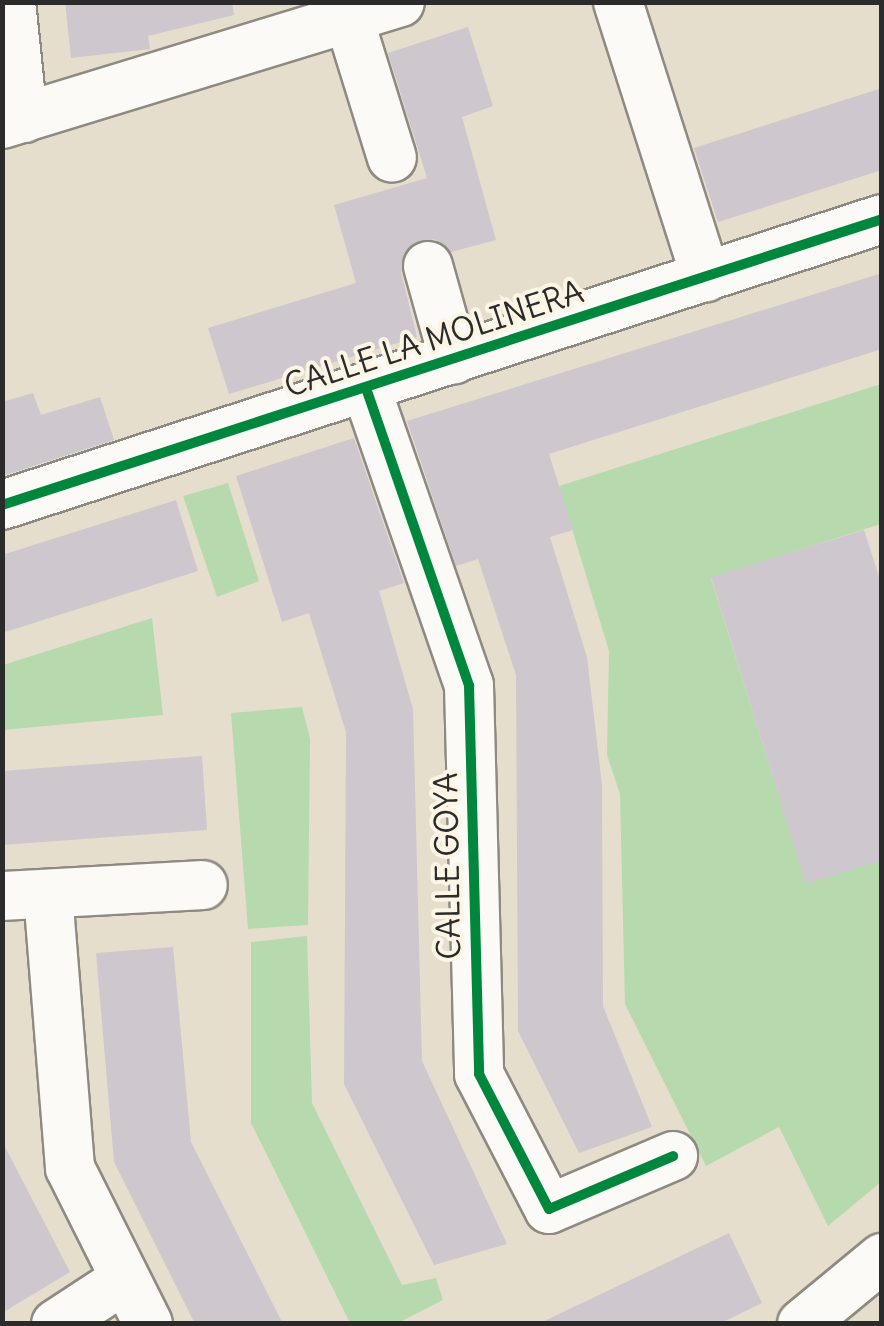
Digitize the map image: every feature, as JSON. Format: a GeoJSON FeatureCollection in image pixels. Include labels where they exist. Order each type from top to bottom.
{"type":"FeatureCollection","features":[{"type":"Feature","properties":{"kind":"street"},"geometry":{"type":"LineString","coordinates":[[11,2],[12,121],[325,18],[400,2]]}},
{"type":"Feature","properties":{"kind":"street"},"geometry":{"type":"LineString","coordinates":[[633,6],[706,277]]}},
{"type":"Feature","properties":{"kind":"street"},"geometry":{"type":"LineString","coordinates":[[325,18],[392,158]]}},
{"type":"Feature","properties":{"kind":"street","name":"CALLE LA MOLINERA"},"geometry":{"type":"LineString","coordinates":[[2,506],[882,219]]}},
{"type":"Feature","properties":{"kind":"street"},"geometry":{"type":"LineString","coordinates":[[428,266],[454,359]]}},
{"type":"Feature","properties":{"kind":"street","name":"CALLE GOYA"},"geometry":{"type":"LineString","coordinates":[[366,388],[469,686],[479,1074],[550,1209],[673,1156]]}},
{"type":"Feature","properties":{"kind":"street"},"geometry":{"type":"LineString","coordinates":[[148,1324],[70,1168],[25,895],[203,885]]}},
{"type":"Feature","properties":{"kind":"street"},"geometry":{"type":"LineString","coordinates":[[802,1324],[882,1258]]}},
{"type":"Feature","properties":{"kind":"street"},"geometry":{"type":"LineString","coordinates":[[56,1324],[125,1279]]}},
{"type":"Feature","properties":{"kind":"green space"},"geometry":{"type":"Polygon","coordinates":[[[881,384],[881,524],[711,578],[806,883],[881,860],[881,1182],[828,1226],[779,1127],[706,1166],[625,1004],[620,794],[607,755],[609,651],[559,486],[881,384]]]}},
{"type":"Feature","properties":{"kind":"green space"},"geometry":{"type":"Polygon","coordinates":[[[228,483],[259,581],[217,597],[183,496],[228,483]]]}},
{"type":"Feature","properties":{"kind":"green space"},"geometry":{"type":"Polygon","coordinates":[[[152,618],[163,715],[3,730],[3,665],[152,618]]]}},
{"type":"Feature","properties":{"kind":"green space"},"geometry":{"type":"Polygon","coordinates":[[[302,707],[310,739],[308,925],[248,929],[231,713],[302,707]]]}},
{"type":"Feature","properties":{"kind":"green space"},"geometry":{"type":"Polygon","coordinates":[[[307,936],[312,1103],[402,1285],[436,1278],[443,1300],[398,1323],[350,1323],[251,1123],[251,942],[307,936]]]}},
{"type":"Feature","properties":{"kind":"building"},"geometry":{"type":"Polygon","coordinates":[[[65,2],[232,2],[234,15],[148,36],[150,49],[71,58],[65,2]]]}},
{"type":"Feature","properties":{"kind":"building"},"geometry":{"type":"Polygon","coordinates":[[[468,27],[493,106],[462,117],[496,240],[451,252],[434,239],[408,248],[401,272],[417,337],[229,394],[208,328],[356,283],[334,205],[427,178],[388,53],[468,27]]]}},
{"type":"Feature","properties":{"kind":"building"},"geometry":{"type":"Polygon","coordinates":[[[882,88],[882,170],[718,222],[694,148],[882,88]]]}},
{"type":"Feature","properties":{"kind":"building"},"geometry":{"type":"Polygon","coordinates":[[[882,273],[882,349],[549,454],[573,530],[550,537],[587,657],[602,785],[603,1006],[652,1127],[579,1153],[518,1031],[516,675],[478,559],[456,566],[407,421],[882,273]]]}},
{"type":"Feature","properties":{"kind":"building"},"geometry":{"type":"Polygon","coordinates":[[[33,393],[41,415],[100,397],[114,440],[2,476],[2,402],[33,393]]]}},
{"type":"Feature","properties":{"kind":"building"},"geometry":{"type":"Polygon","coordinates":[[[354,438],[404,583],[379,591],[413,709],[422,1061],[507,1244],[434,1265],[344,1084],[346,732],[309,613],[282,622],[236,476],[354,438]]]}},
{"type":"Feature","properties":{"kind":"building"},"geometry":{"type":"Polygon","coordinates":[[[176,500],[198,571],[2,633],[2,555],[176,500]]]}},
{"type":"Feature","properties":{"kind":"building"},"geometry":{"type":"Polygon","coordinates":[[[864,530],[882,586],[882,860],[806,884],[711,577],[864,530]]]}},
{"type":"Feature","properties":{"kind":"building"},"geometry":{"type":"Polygon","coordinates":[[[202,756],[207,830],[2,845],[2,771],[202,756]]]}},
{"type":"Feature","properties":{"kind":"building"},"geometry":{"type":"Polygon","coordinates":[[[173,947],[191,1142],[283,1324],[195,1324],[114,1162],[96,953],[173,947]]]}},
{"type":"Feature","properties":{"kind":"building"},"geometry":{"type":"Polygon","coordinates":[[[2,1141],[70,1272],[2,1313],[2,1141]]]}},
{"type":"Feature","properties":{"kind":"building"},"geometry":{"type":"Polygon","coordinates":[[[729,1233],[762,1303],[719,1324],[538,1324],[729,1233]]]}},
{"type":"Feature","properties":{"kind":"cycle path"},"geometry":{"type":"LineString","coordinates":[[2,505],[882,219]]}},
{"type":"Feature","properties":{"kind":"cycle path"},"geometry":{"type":"LineString","coordinates":[[366,388],[469,686],[479,1074],[549,1209],[673,1156]]}}]}
